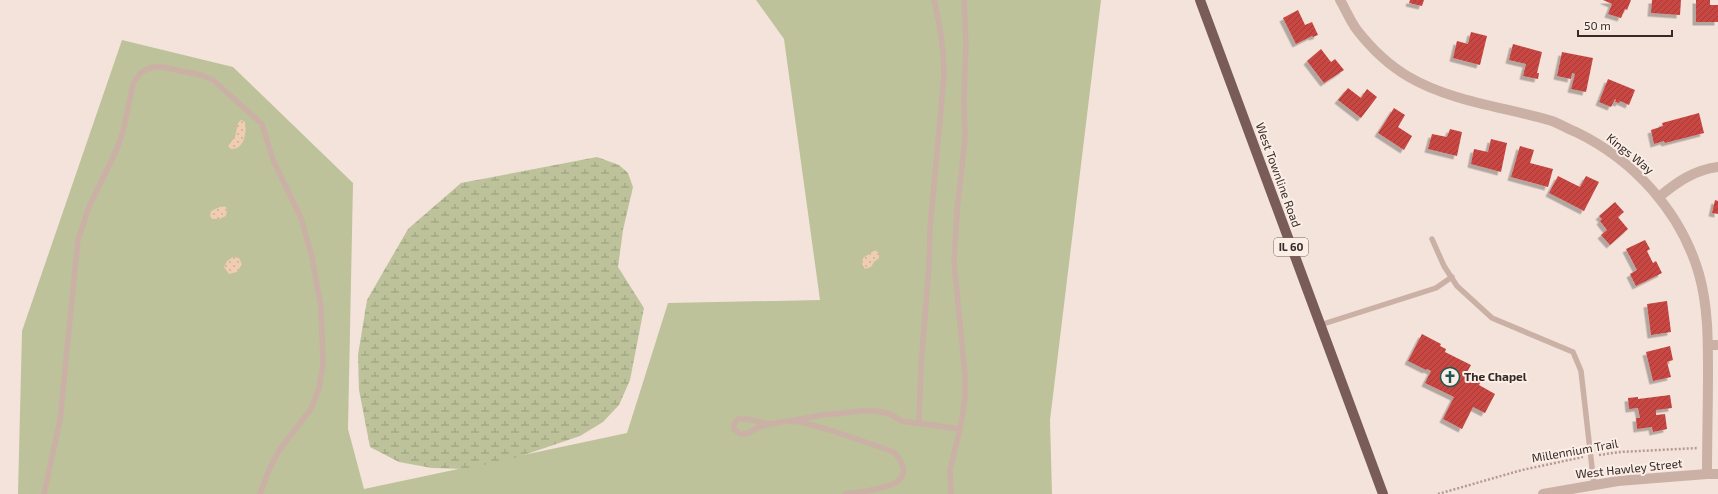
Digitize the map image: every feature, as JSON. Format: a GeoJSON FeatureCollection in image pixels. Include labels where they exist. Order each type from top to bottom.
{"type":"FeatureCollection","features":[{"type":"Feature","properties":{"kind":"main road","name":"West Townline Road"},"geometry":{"type":"LineString","coordinates":[[1200,0],[1383,494]]}},
{"type":"Feature","properties":{"kind":"street","name":"Kings Way"},"geometry":{"type":"LineString","coordinates":[[1340,0],[1356,29],[1375,51],[1410,78],[1435,90],[1464,99],[1553,122],[1593,140],[1613,153],[1659,197],[1679,228],[1699,274],[1713,345],[1707,448],[1707,474]]}},
{"type":"Feature","properties":{"kind":"street"},"geometry":{"type":"LineString","coordinates":[[1659,197],[1687,176],[1718,166]]}},
{"type":"Feature","properties":{"kind":"street","name":"West Hawley Street"},"geometry":{"type":"LineString","coordinates":[[1543,494],[1618,481],[1718,474]]}},
{"type":"Feature","properties":{"kind":"lane"},"geometry":{"type":"LineString","coordinates":[[919,423],[921,366],[929,266],[930,228],[944,76],[943,48],[934,0]]}},
{"type":"Feature","properties":{"kind":"lane"},"geometry":{"type":"LineString","coordinates":[[951,494],[950,470],[960,429],[965,398],[965,375],[954,262],[957,211],[965,139],[964,97],[966,44],[964,0]]}},
{"type":"Feature","properties":{"kind":"lane"},"geometry":{"type":"LineString","coordinates":[[44,494],[60,420],[78,240],[89,206],[116,151],[123,132],[133,84],[141,72],[152,67],[162,66],[201,75],[214,80],[262,124],[273,160],[301,218],[312,257],[321,308],[322,364],[319,388],[311,409],[280,449],[269,470],[260,494]]}},
{"type":"Feature","properties":{"kind":"lane"},"geometry":{"type":"LineString","coordinates":[[1432,239],[1444,266],[1457,286],[1477,306],[1492,318],[1573,352],[1581,370],[1594,485]]}},
{"type":"Feature","properties":{"kind":"lane"},"geometry":{"type":"LineString","coordinates":[[1320,325],[1436,288],[1452,277]]}},
{"type":"Feature","properties":{"kind":"lane"},"geometry":{"type":"LineString","coordinates":[[770,424],[746,418],[738,419],[734,424],[734,429],[740,434],[746,434],[759,427],[770,424],[830,415],[876,411],[890,414],[902,421],[960,429]]}},
{"type":"Feature","properties":{"kind":"lane"},"geometry":{"type":"LineString","coordinates":[[790,421],[801,422],[832,431],[894,452],[903,467],[902,475],[898,482],[891,486],[845,494]]}},
{"type":"Feature","properties":{"kind":"path","name":"Millennium Trail"},"geometry":{"type":"LineString","coordinates":[[1438,494],[1522,470],[1591,456],[1628,451],[1707,448]]}},
{"type":"Feature","properties":{"kind":"green space"},"geometry":{"type":"Polygon","coordinates":[[[756,0],[1101,0],[1050,420],[1052,494],[18,494],[22,331],[122,40],[233,67],[353,183],[348,429],[364,489],[627,433],[668,303],[820,300],[784,39],[756,0]]]}},
{"type":"Feature","properties":{"kind":"green space"},"geometry":{"type":"Polygon","coordinates":[[[597,157],[619,165],[628,173],[633,187],[623,230],[618,267],[644,308],[630,380],[619,405],[603,422],[580,436],[509,460],[464,469],[432,468],[399,462],[370,447],[359,390],[358,355],[367,300],[408,229],[461,183],[597,157]]]}},
{"type":"Feature","properties":{"kind":"sand"},"geometry":{"type":"Polygon","coordinates":[[[241,120],[245,123],[244,140],[239,147],[231,149],[228,146],[235,137],[238,123],[241,120]]]}},
{"type":"Feature","properties":{"kind":"sand"},"geometry":{"type":"Polygon","coordinates":[[[222,206],[226,207],[226,216],[219,219],[212,219],[210,216],[211,211],[222,206]]]}},
{"type":"Feature","properties":{"kind":"sand"},"geometry":{"type":"Polygon","coordinates":[[[875,250],[879,253],[879,258],[871,267],[865,269],[862,264],[863,258],[875,250]]]}},
{"type":"Feature","properties":{"kind":"sand"},"geometry":{"type":"Polygon","coordinates":[[[233,257],[239,258],[242,264],[237,272],[229,274],[224,267],[227,261],[233,257]]]}},
{"type":"Feature","properties":{"kind":"building"},"geometry":{"type":"Polygon","coordinates":[[[1410,0],[1424,0],[1422,6],[1409,3],[1410,0]]]}},
{"type":"Feature","properties":{"kind":"building"},"geometry":{"type":"Polygon","coordinates":[[[1603,0],[1631,0],[1627,10],[1625,9],[1621,18],[1608,14],[1612,4],[1603,0]]]}},
{"type":"Feature","properties":{"kind":"building"},"geometry":{"type":"Polygon","coordinates":[[[1652,0],[1681,0],[1680,15],[1651,13],[1652,0]]]}},
{"type":"Feature","properties":{"kind":"building"},"geometry":{"type":"Polygon","coordinates":[[[1696,0],[1710,0],[1710,5],[1718,5],[1718,22],[1696,22],[1696,0]]]}},
{"type":"Feature","properties":{"kind":"building"},"geometry":{"type":"Polygon","coordinates":[[[1298,10],[1305,25],[1312,22],[1318,35],[1312,36],[1296,44],[1283,18],[1298,10]]]}},
{"type":"Feature","properties":{"kind":"building"},"geometry":{"type":"Polygon","coordinates":[[[1471,32],[1487,36],[1480,65],[1453,58],[1457,41],[1468,44],[1471,32]]]}},
{"type":"Feature","properties":{"kind":"building"},"geometry":{"type":"Polygon","coordinates":[[[1513,44],[1542,52],[1537,73],[1539,73],[1538,79],[1523,76],[1526,64],[1509,60],[1513,44]]]}},
{"type":"Feature","properties":{"kind":"building"},"geometry":{"type":"Polygon","coordinates":[[[1321,49],[1331,62],[1335,59],[1344,70],[1324,83],[1307,61],[1321,49]]]}},
{"type":"Feature","properties":{"kind":"building"},"geometry":{"type":"Polygon","coordinates":[[[1562,52],[1593,58],[1586,92],[1571,89],[1575,74],[1572,73],[1571,79],[1557,76],[1562,52]]]}},
{"type":"Feature","properties":{"kind":"building"},"geometry":{"type":"Polygon","coordinates":[[[1608,79],[1635,90],[1629,105],[1620,101],[1619,103],[1615,102],[1615,99],[1611,107],[1599,102],[1608,79]]]}},
{"type":"Feature","properties":{"kind":"building"},"geometry":{"type":"Polygon","coordinates":[[[1348,88],[1361,98],[1367,89],[1377,97],[1361,118],[1338,100],[1348,88]]]}},
{"type":"Feature","properties":{"kind":"building"},"geometry":{"type":"Polygon","coordinates":[[[1394,108],[1405,115],[1398,127],[1412,136],[1404,150],[1378,133],[1394,108]]]}},
{"type":"Feature","properties":{"kind":"building"},"geometry":{"type":"Polygon","coordinates":[[[1699,113],[1704,133],[1665,143],[1664,141],[1654,144],[1651,130],[1663,126],[1662,123],[1699,113]]]}},
{"type":"Feature","properties":{"kind":"building"},"geometry":{"type":"Polygon","coordinates":[[[1450,129],[1462,132],[1457,156],[1428,149],[1432,134],[1447,137],[1450,129]]]}},
{"type":"Feature","properties":{"kind":"building"},"geometry":{"type":"Polygon","coordinates":[[[1491,139],[1507,143],[1501,172],[1471,164],[1474,149],[1488,152],[1491,139]]]}},
{"type":"Feature","properties":{"kind":"building"},"geometry":{"type":"Polygon","coordinates":[[[1520,146],[1534,150],[1530,163],[1553,169],[1548,187],[1511,177],[1520,146]]]}},
{"type":"Feature","properties":{"kind":"building"},"geometry":{"type":"Polygon","coordinates":[[[1558,176],[1580,187],[1586,176],[1599,182],[1584,211],[1549,193],[1558,176]]]}},
{"type":"Feature","properties":{"kind":"building"},"geometry":{"type":"Polygon","coordinates":[[[1715,200],[1718,201],[1718,214],[1712,213],[1715,200]]]}},
{"type":"Feature","properties":{"kind":"building"},"geometry":{"type":"Polygon","coordinates":[[[1615,202],[1624,212],[1618,217],[1628,229],[1610,245],[1601,235],[1607,230],[1600,221],[1602,219],[1599,216],[1615,202]]]}},
{"type":"Feature","properties":{"kind":"building"},"geometry":{"type":"Polygon","coordinates":[[[1645,240],[1650,249],[1647,251],[1653,263],[1656,261],[1662,273],[1636,286],[1630,274],[1637,270],[1626,249],[1645,240]]]}},
{"type":"Feature","properties":{"kind":"building"},"geometry":{"type":"Polygon","coordinates":[[[1667,301],[1671,332],[1651,335],[1647,304],[1667,301]]]}},
{"type":"Feature","properties":{"kind":"building","name":"The Chapel"},"geometry":{"type":"Polygon","coordinates":[[[1422,334],[1441,344],[1440,346],[1446,349],[1445,352],[1471,365],[1466,374],[1481,381],[1479,385],[1495,394],[1485,413],[1473,407],[1462,429],[1443,419],[1454,397],[1425,383],[1431,371],[1408,361],[1422,334]]]}},
{"type":"Feature","properties":{"kind":"building"},"geometry":{"type":"Polygon","coordinates":[[[1670,346],[1673,360],[1667,362],[1671,377],[1653,381],[1646,352],[1670,346]]]}},
{"type":"Feature","properties":{"kind":"building"},"geometry":{"type":"Polygon","coordinates":[[[1670,395],[1672,408],[1656,410],[1656,415],[1665,414],[1667,429],[1653,432],[1652,427],[1637,429],[1636,418],[1640,418],[1638,408],[1629,409],[1628,398],[1638,397],[1638,399],[1670,395]]]}},
{"type":"Feature","properties":{"kind":"place","name":"The Chapel"},"geometry":{"type":"Point","coordinates":[1450,377]}}]}
